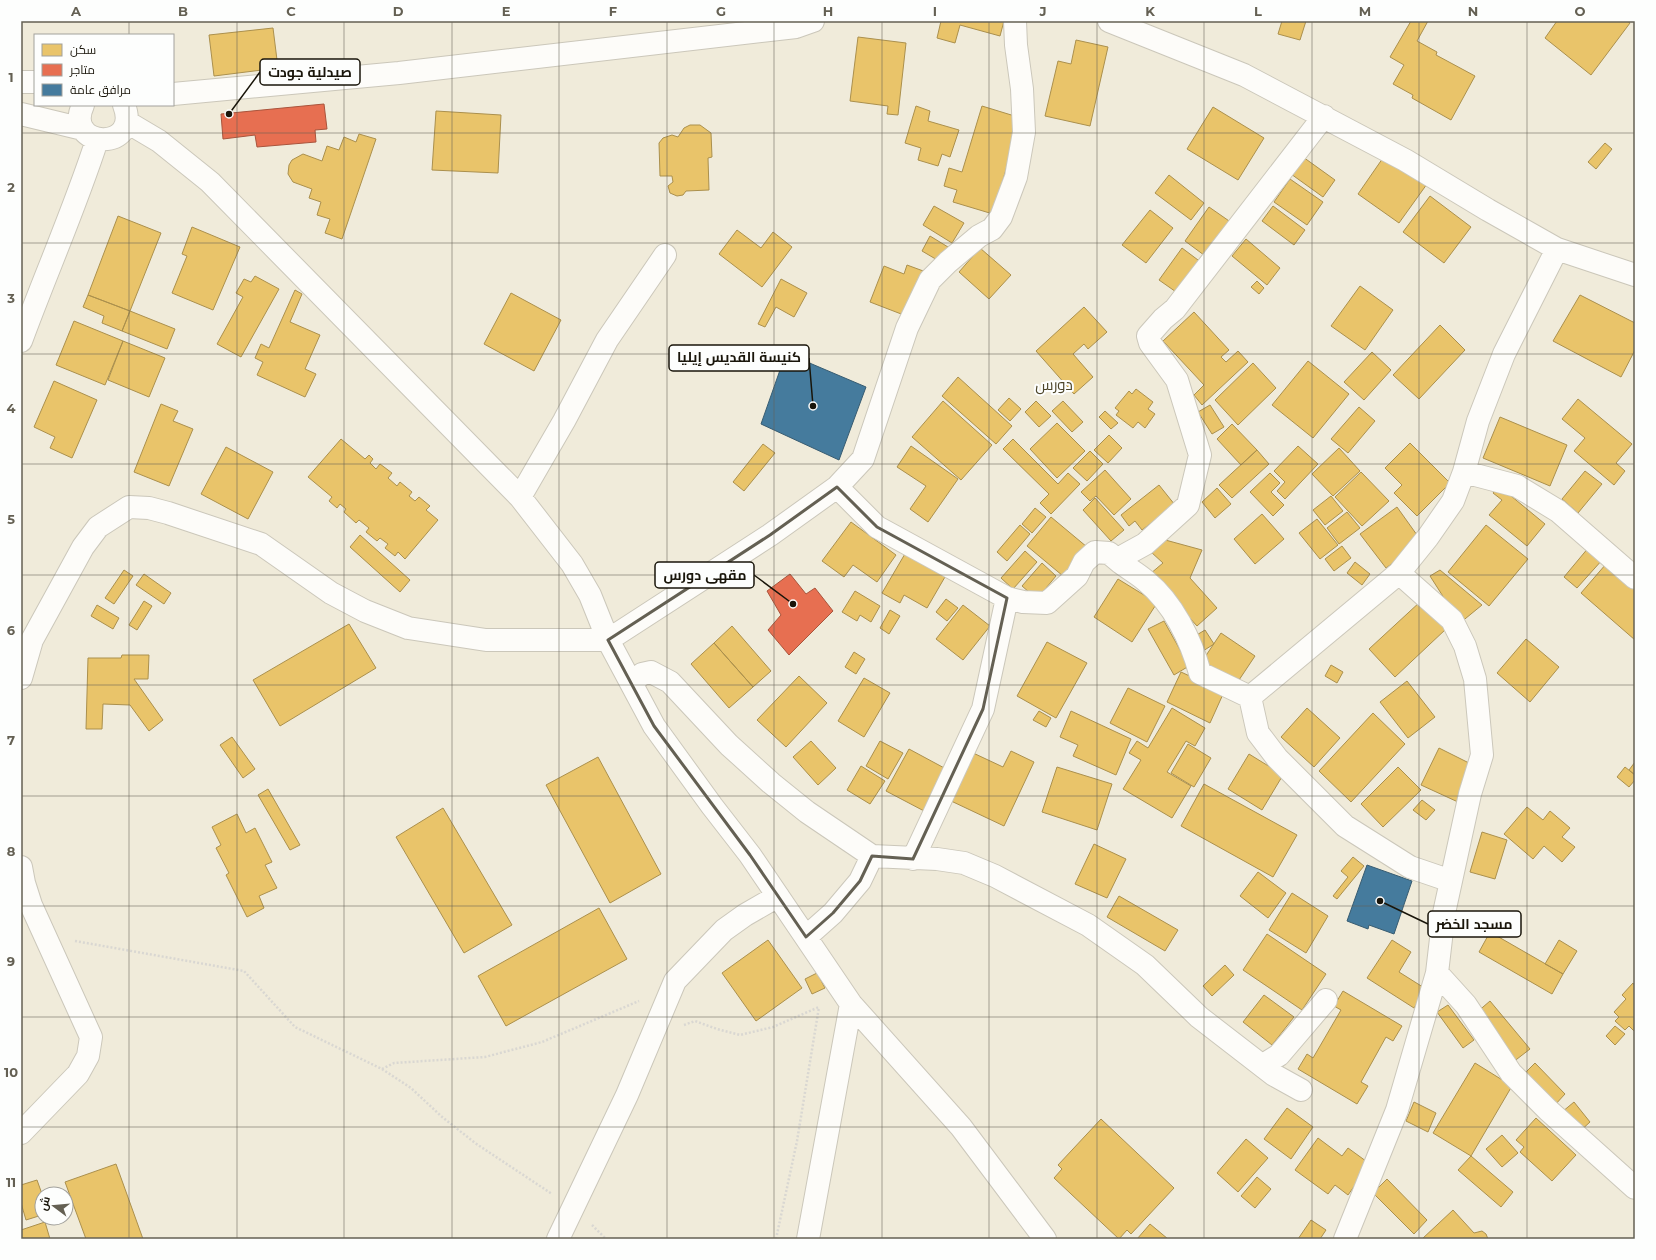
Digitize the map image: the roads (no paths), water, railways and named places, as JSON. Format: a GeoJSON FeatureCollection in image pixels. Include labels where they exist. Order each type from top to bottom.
{"type":"FeatureCollection","features":[{"type":"Feature","properties":{"kind":"street"},"geometry":{"type":"LineString","coordinates":[[174,94],[391,74],[796,27],[813,21]]}},
{"type":"Feature","properties":{"kind":"street"},"geometry":{"type":"LineString","coordinates":[[21,678],[32,640],[83,547],[98,526],[129,507],[149,508],[168,513],[260,544],[331,593],[365,611],[408,628],[486,640],[608,640],[770,535],[837,487],[862,459],[907,328],[930,280],[948,262],[979,236],[992,229],[1001,217],[1016,178],[1024,132],[1022,89],[1016,45],[1015,21]]}},
{"type":"Feature","properties":{"kind":"street"},"geometry":{"type":"LineString","coordinates":[[1109,21],[1244,75],[1405,160],[1488,210],[1557,249],[1635,275]]}},
{"type":"Feature","properties":{"kind":"street"},"geometry":{"type":"LineString","coordinates":[[21,82],[34,82]]}},
{"type":"Feature","properties":{"kind":"street"},"geometry":{"type":"LineString","coordinates":[[21,341],[39,292],[81,190],[90,134],[80,120],[80,111],[82,106]]}},
{"type":"Feature","properties":{"kind":"street"},"geometry":{"type":"LineString","coordinates":[[21,114],[107,140],[116,137],[122,131],[125,114],[159,140],[210,182],[520,497],[572,564],[590,595],[608,640],[654,726],[712,806],[750,855],[833,975],[851,1004],[961,1127],[1045,1239]]}},
{"type":"Feature","properties":{"kind":"street"},"geometry":{"type":"LineString","coordinates":[[1121,563],[1125,554],[1145,544],[1188,505],[1200,454],[1177,380],[1150,343],[1148,336],[1163,319],[1175,309],[1324,116]]}},
{"type":"Feature","properties":{"kind":"street"},"geometry":{"type":"LineString","coordinates":[[1250,697],[1399,573],[1428,537],[1453,501],[1464,472],[1478,421],[1504,354],[1557,249]]}},
{"type":"Feature","properties":{"kind":"street"},"geometry":{"type":"LineString","coordinates":[[520,497],[564,421],[607,340],[665,255]]}},
{"type":"Feature","properties":{"kind":"street"},"geometry":{"type":"LineString","coordinates":[[1464,472],[1517,486],[1558,511],[1635,578]]}},
{"type":"Feature","properties":{"kind":"street"},"geometry":{"type":"LineString","coordinates":[[837,487],[877,527],[1007,598],[1022,602],[1047,603],[1077,576],[1084,562],[1095,552],[1109,553],[1147,581],[1171,609],[1194,651],[1200,673],[1250,697]]}},
{"type":"Feature","properties":{"kind":"street"},"geometry":{"type":"LineString","coordinates":[[1345,1239],[1397,1110],[1437,973],[1444,913],[1470,794],[1482,755],[1475,679],[1465,646],[1452,620],[1399,573]]}},
{"type":"Feature","properties":{"kind":"street"},"geometry":{"type":"LineString","coordinates":[[914,859],[983,709],[1007,598]]}},
{"type":"Feature","properties":{"kind":"street"},"geometry":{"type":"LineString","coordinates":[[631,683],[642,674],[651,672],[670,682],[728,745],[771,783],[807,812],[872,856],[937,859],[964,863],[995,876],[1088,925],[1144,965],[1199,1018],[1263,1065],[1274,1075],[1301,1090]]}},
{"type":"Feature","properties":{"kind":"street"},"geometry":{"type":"LineString","coordinates":[[1250,697],[1258,733],[1277,758],[1345,826],[1410,867],[1451,881]]}},
{"type":"Feature","properties":{"kind":"street"},"geometry":{"type":"LineString","coordinates":[[806,937],[833,913],[860,881],[872,856]]}},
{"type":"Feature","properties":{"kind":"street"},"geometry":{"type":"LineString","coordinates":[[21,867],[29,898],[91,1037],[88,1056],[78,1074],[21,1133]]}},
{"type":"Feature","properties":{"kind":"street"},"geometry":{"type":"LineString","coordinates":[[558,1239],[627,1095],[675,981],[724,930],[745,915],[778,896]]}},
{"type":"Feature","properties":{"kind":"street"},"geometry":{"type":"LineString","coordinates":[[1437,973],[1466,1005],[1511,1073],[1548,1110],[1635,1188]]}},
{"type":"Feature","properties":{"kind":"street"},"geometry":{"type":"LineString","coordinates":[[1263,1065],[1279,1055],[1326,1000]]}},
{"type":"Feature","properties":{"kind":"street"},"geometry":{"type":"LineString","coordinates":[[808,1239],[851,1004]]}},
{"type":"Feature","properties":{"kind":"place","name":"صيدلية جودت"},"geometry":{"type":"Point","coordinates":[229,114]}},
{"type":"Feature","properties":{"kind":"place","name":"كنيسة القديس إيليا"},"geometry":{"type":"Point","coordinates":[813,406]}},
{"type":"Feature","properties":{"kind":"place","name":"مقهى دورس"},"geometry":{"type":"Point","coordinates":[793,604]}},
{"type":"Feature","properties":{"kind":"place","name":"مسجد الخضر"},"geometry":{"type":"Point","coordinates":[1380,901]}},
{"type":"Feature","properties":{"kind":"district","name":"دورس"},"geometry":{"type":"Point","coordinates":[1054,385]}}]}
